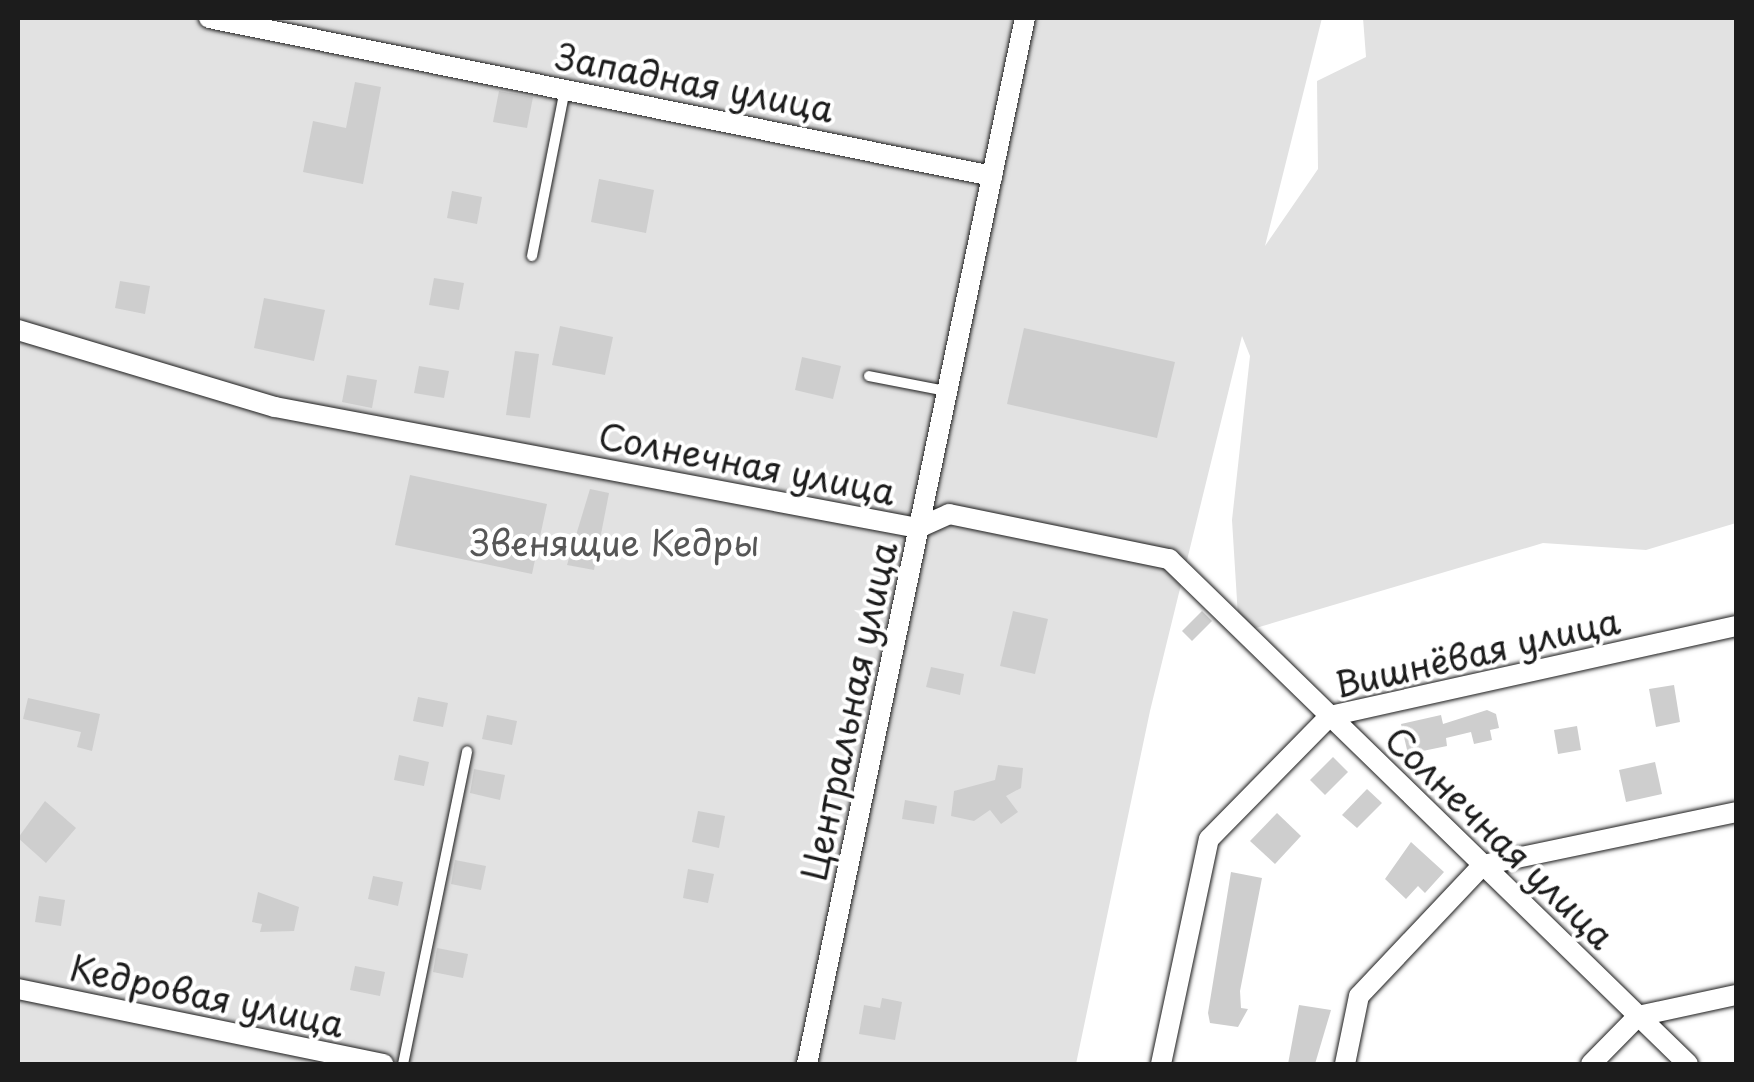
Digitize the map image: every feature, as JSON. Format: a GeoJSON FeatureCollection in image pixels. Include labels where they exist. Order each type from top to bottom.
{"type":"FeatureCollection","features":[{"type":"Feature","properties":{"kind":"street","name":"Западная улица"},"geometry":{"type":"LineString","coordinates":[[209,18],[992,176]]}},
{"type":"Feature","properties":{"kind":"street","name":"Центральная улица"},"geometry":{"type":"LineString","coordinates":[[808,1064],[1025,18]]}},
{"type":"Feature","properties":{"kind":"street","name":"Солнечная улица"},"geometry":{"type":"LineString","coordinates":[[18,330],[275,408],[918,528],[948,514],[1169,560],[1688,1064]]}},
{"type":"Feature","properties":{"kind":"street","name":"Вишнёвая улица"},"geometry":{"type":"LineString","coordinates":[[1162,1064],[1209,839],[1330,716],[1736,626]]}},
{"type":"Feature","properties":{"kind":"street"},"geometry":{"type":"LineString","coordinates":[[1345,1064],[1359,996],[1483,865],[1736,812]]}},
{"type":"Feature","properties":{"kind":"street","name":"Кедровая улица"},"geometry":{"type":"LineString","coordinates":[[18,989],[382,1064]]}},
{"type":"Feature","properties":{"kind":"street"},"geometry":{"type":"LineString","coordinates":[[1591,1064],[1638,1016],[1736,995]]}},
{"type":"Feature","properties":{"kind":"lane"},"geometry":{"type":"LineString","coordinates":[[532,256],[566,90]]}},
{"type":"Feature","properties":{"kind":"lane"},"geometry":{"type":"LineString","coordinates":[[869,376],[946,391]]}},
{"type":"Feature","properties":{"kind":"lane"},"geometry":{"type":"LineString","coordinates":[[402,1064],[467,751]]}},
{"type":"Feature","properties":{"kind":"green space","name":"Звенящие Кедры"},"geometry":{"type":"Polygon","coordinates":[[[18,18],[1322,18],[1265,246],[1318,169],[1317,81],[1366,57],[1363,18],[1736,18],[1736,523],[1646,550],[1543,543],[1239,633],[1232,520],[1250,356],[1242,336],[1150,711],[1076,1064],[18,1064],[18,18]]]}},
{"type":"Feature","properties":{"kind":"building"},"geometry":{"type":"Polygon","coordinates":[[[355,82],[381,87],[363,184],[303,172],[313,121],[346,128],[355,82]]]}},
{"type":"Feature","properties":{"kind":"building"},"geometry":{"type":"Polygon","coordinates":[[[499,91],[533,97],[527,128],[493,122],[499,91]]]}},
{"type":"Feature","properties":{"kind":"building"},"geometry":{"type":"Polygon","coordinates":[[[599,179],[654,190],[646,233],[591,222],[599,179]]]}},
{"type":"Feature","properties":{"kind":"building"},"geometry":{"type":"Polygon","coordinates":[[[452,191],[482,197],[477,224],[447,218],[452,191]]]}},
{"type":"Feature","properties":{"kind":"building"},"geometry":{"type":"Polygon","coordinates":[[[434,278],[464,283],[459,310],[429,305],[434,278]]]}},
{"type":"Feature","properties":{"kind":"building"},"geometry":{"type":"Polygon","coordinates":[[[120,281],[150,286],[145,314],[115,308],[120,281]]]}},
{"type":"Feature","properties":{"kind":"building"},"geometry":{"type":"Polygon","coordinates":[[[264,298],[325,310],[314,361],[254,348],[264,298]]]}},
{"type":"Feature","properties":{"kind":"building"},"geometry":{"type":"Polygon","coordinates":[[[560,326],[613,337],[605,375],[552,365],[560,326]]]}},
{"type":"Feature","properties":{"kind":"building"},"geometry":{"type":"Polygon","coordinates":[[[1024,328],[1175,362],[1157,438],[1007,404],[1024,328]]]}},
{"type":"Feature","properties":{"kind":"building"},"geometry":{"type":"Polygon","coordinates":[[[515,351],[539,354],[530,418],[506,415],[515,351]]]}},
{"type":"Feature","properties":{"kind":"building"},"geometry":{"type":"Polygon","coordinates":[[[802,357],[841,366],[833,399],[795,390],[802,357]]]}},
{"type":"Feature","properties":{"kind":"building"},"geometry":{"type":"Polygon","coordinates":[[[419,366],[449,371],[444,398],[414,393],[419,366]]]}},
{"type":"Feature","properties":{"kind":"building"},"geometry":{"type":"Polygon","coordinates":[[[347,375],[377,380],[372,408],[342,402],[347,375]]]}},
{"type":"Feature","properties":{"kind":"building"},"geometry":{"type":"Polygon","coordinates":[[[410,475],[547,504],[532,574],[395,545],[410,475]]]}},
{"type":"Feature","properties":{"kind":"building"},"geometry":{"type":"Polygon","coordinates":[[[590,489],[609,493],[594,570],[567,565],[590,489]]]}},
{"type":"Feature","properties":{"kind":"building"},"geometry":{"type":"Polygon","coordinates":[[[1013,611],[1048,619],[1035,674],[1000,666],[1013,611]]]}},
{"type":"Feature","properties":{"kind":"building"},"geometry":{"type":"Polygon","coordinates":[[[1202,611],[1212,621],[1192,641],[1182,631],[1202,611]]]}},
{"type":"Feature","properties":{"kind":"building"},"geometry":{"type":"Polygon","coordinates":[[[931,667],[964,674],[960,695],[926,687],[931,667]]]}},
{"type":"Feature","properties":{"kind":"building"},"geometry":{"type":"Polygon","coordinates":[[[1674,685],[1680,722],[1656,727],[1649,689],[1674,685]]]}},
{"type":"Feature","properties":{"kind":"building"},"geometry":{"type":"Polygon","coordinates":[[[418,697],[448,703],[443,727],[413,721],[418,697]]]}},
{"type":"Feature","properties":{"kind":"building"},"geometry":{"type":"Polygon","coordinates":[[[28,698],[100,714],[92,751],[77,747],[81,732],[23,719],[28,698]]]}},
{"type":"Feature","properties":{"kind":"building"},"geometry":{"type":"Polygon","coordinates":[[[1487,710],[1496,714],[1499,728],[1490,730],[1492,740],[1474,744],[1471,732],[1446,738],[1447,746],[1408,754],[1401,724],[1441,715],[1443,724],[1487,710]]]}},
{"type":"Feature","properties":{"kind":"building"},"geometry":{"type":"Polygon","coordinates":[[[487,715],[517,721],[512,745],[482,739],[487,715]]]}},
{"type":"Feature","properties":{"kind":"building"},"geometry":{"type":"Polygon","coordinates":[[[1577,726],[1581,750],[1558,754],[1554,730],[1577,726]]]}},
{"type":"Feature","properties":{"kind":"building"},"geometry":{"type":"Polygon","coordinates":[[[399,755],[429,762],[424,786],[394,780],[399,755]]]}},
{"type":"Feature","properties":{"kind":"building"},"geometry":{"type":"Polygon","coordinates":[[[1333,757],[1348,772],[1325,795],[1310,780],[1333,757]]]}},
{"type":"Feature","properties":{"kind":"building"},"geometry":{"type":"Polygon","coordinates":[[[1655,762],[1662,794],[1626,802],[1619,770],[1655,762]]]}},
{"type":"Feature","properties":{"kind":"building"},"geometry":{"type":"Polygon","coordinates":[[[998,765],[1023,768],[1021,788],[1006,796],[1018,812],[1001,824],[990,810],[974,821],[951,816],[954,791],[995,780],[998,765]]]}},
{"type":"Feature","properties":{"kind":"building"},"geometry":{"type":"Polygon","coordinates":[[[474,769],[505,775],[500,800],[470,793],[474,769]]]}},
{"type":"Feature","properties":{"kind":"building"},"geometry":{"type":"Polygon","coordinates":[[[1367,789],[1382,803],[1357,828],[1342,815],[1367,789]]]}},
{"type":"Feature","properties":{"kind":"building"},"geometry":{"type":"Polygon","coordinates":[[[905,800],[937,806],[934,824],[902,819],[905,800]]]}},
{"type":"Feature","properties":{"kind":"building"},"geometry":{"type":"Polygon","coordinates":[[[45,801],[76,828],[46,863],[18,838],[45,801]]]}},
{"type":"Feature","properties":{"kind":"building"},"geometry":{"type":"Polygon","coordinates":[[[698,811],[725,816],[719,848],[692,842],[698,811]]]}},
{"type":"Feature","properties":{"kind":"building"},"geometry":{"type":"Polygon","coordinates":[[[1277,813],[1301,836],[1275,864],[1250,841],[1277,813]]]}},
{"type":"Feature","properties":{"kind":"building"},"geometry":{"type":"Polygon","coordinates":[[[1411,842],[1444,872],[1425,893],[1418,886],[1406,899],[1385,879],[1411,842]]]}},
{"type":"Feature","properties":{"kind":"building"},"geometry":{"type":"Polygon","coordinates":[[[455,860],[486,866],[481,890],[451,884],[455,860]]]}},
{"type":"Feature","properties":{"kind":"building"},"geometry":{"type":"Polygon","coordinates":[[[688,869],[714,874],[708,903],[683,898],[688,869]]]}},
{"type":"Feature","properties":{"kind":"building"},"geometry":{"type":"Polygon","coordinates":[[[1231,872],[1262,878],[1240,991],[1241,1008],[1248,1009],[1238,1027],[1210,1023],[1208,1013],[1231,872]]]}},
{"type":"Feature","properties":{"kind":"building"},"geometry":{"type":"Polygon","coordinates":[[[373,876],[403,882],[398,906],[368,899],[373,876]]]}},
{"type":"Feature","properties":{"kind":"building"},"geometry":{"type":"Polygon","coordinates":[[[258,892],[299,907],[294,931],[260,932],[262,924],[252,922],[258,892]]]}},
{"type":"Feature","properties":{"kind":"building"},"geometry":{"type":"Polygon","coordinates":[[[39,896],[65,900],[61,926],[35,922],[39,896]]]}},
{"type":"Feature","properties":{"kind":"building"},"geometry":{"type":"Polygon","coordinates":[[[437,948],[468,954],[463,978],[433,972],[437,948]]]}},
{"type":"Feature","properties":{"kind":"building"},"geometry":{"type":"Polygon","coordinates":[[[355,966],[385,972],[380,996],[350,990],[355,966]]]}},
{"type":"Feature","properties":{"kind":"building"},"geometry":{"type":"Polygon","coordinates":[[[882,998],[902,1002],[895,1040],[859,1034],[864,1005],[880,1008],[882,998]]]}},
{"type":"Feature","properties":{"kind":"building"},"geometry":{"type":"Polygon","coordinates":[[[1299,1005],[1331,1010],[1315,1064],[1288,1064],[1299,1005]]]}}]}
